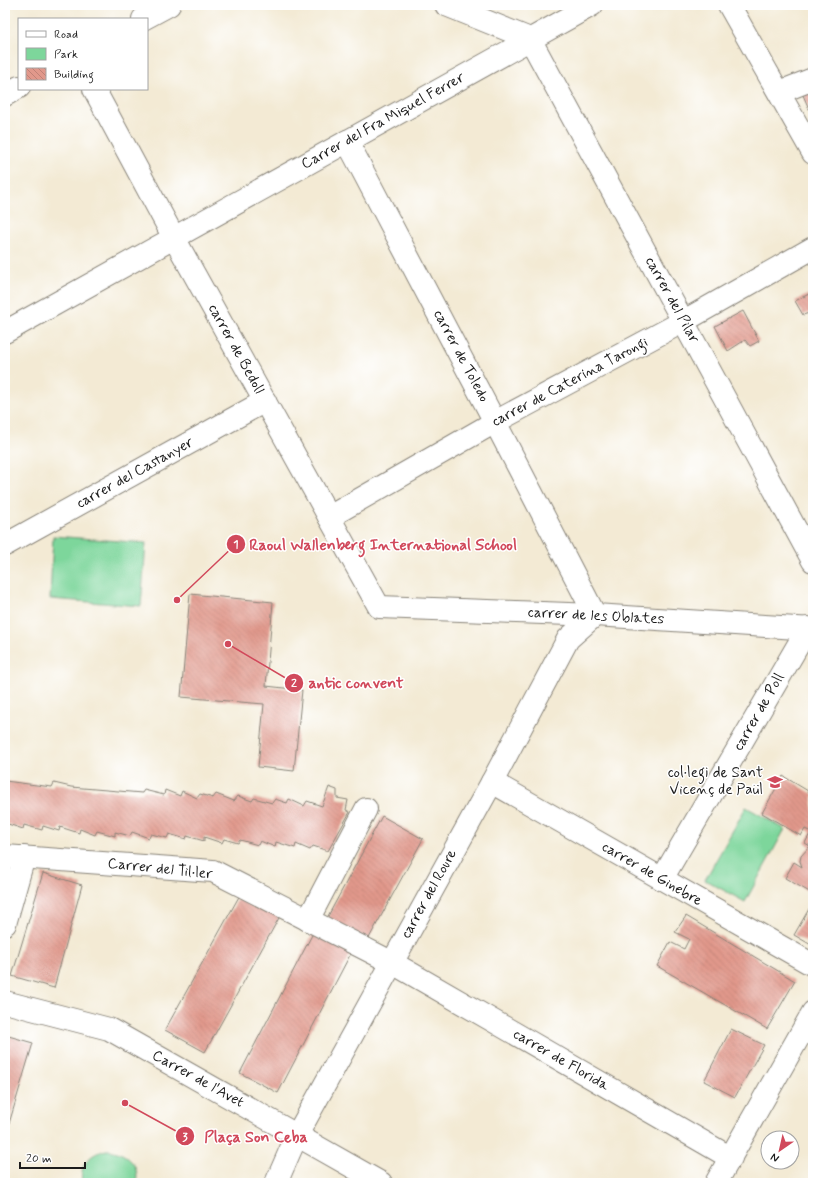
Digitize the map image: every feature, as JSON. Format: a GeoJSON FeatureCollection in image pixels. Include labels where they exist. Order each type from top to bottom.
{"type":"FeatureCollection","features":[{"type":"Feature","properties":{"kind":"street"},"geometry":{"type":"LineString","coordinates":[[145,18],[169,5]]}},
{"type":"Feature","properties":{"kind":"street"},"geometry":{"type":"LineString","coordinates":[[446,5],[530,39]]}},
{"type":"Feature","properties":{"kind":"street","name":"Carrer del Fra Miquel Ferrer"},"geometry":{"type":"LineString","coordinates":[[173,236],[592,5]]}},
{"type":"Feature","properties":{"kind":"street"},"geometry":{"type":"LineString","coordinates":[[730,5],[813,153]]}},
{"type":"Feature","properties":{"kind":"street","name":"carrer del Pilar"},"geometry":{"type":"LineString","coordinates":[[530,39],[813,561]]}},
{"type":"Feature","properties":{"kind":"street"},"geometry":{"type":"LineString","coordinates":[[780,92],[813,79]]}},
{"type":"Feature","properties":{"kind":"street"},"geometry":{"type":"LineString","coordinates":[[5,95],[18,88]]}},
{"type":"Feature","properties":{"kind":"street","name":"carrer de Bedoll"},"geometry":{"type":"LineString","coordinates":[[95,90],[173,236],[379,607]]}},
{"type":"Feature","properties":{"kind":"street","name":"carrer de Toledo"},"geometry":{"type":"LineString","coordinates":[[346,141],[495,422],[595,615]]}},
{"type":"Feature","properties":{"kind":"street"},"geometry":{"type":"LineString","coordinates":[[5,332],[173,236]]}},
{"type":"Feature","properties":{"kind":"street","name":"carrer de Caterina Tarongi"},"geometry":{"type":"LineString","coordinates":[[329,517],[495,422],[684,321],[813,248]]}},
{"type":"Feature","properties":{"kind":"street","name":"carrer del Castanyer"},"geometry":{"type":"LineString","coordinates":[[5,545],[265,401]]}},
{"type":"Feature","properties":{"kind":"street","name":"carrer de les Oblates"},"geometry":{"type":"LineString","coordinates":[[379,607],[595,615],[811,629]]}},
{"type":"Feature","properties":{"kind":"street","name":"carrer del Roure"},"geometry":{"type":"LineString","coordinates":[[276,1183],[297,1135],[391,962],[492,782],[568,639],[595,615]]}},
{"type":"Feature","properties":{"kind":"street","name":"carrer de Poll"},"geometry":{"type":"LineString","coordinates":[[662,879],[811,629]]}},
{"type":"Feature","properties":{"kind":"street","name":"carrer de Ginebre"},"geometry":{"type":"LineString","coordinates":[[492,782],[813,965]]}},
{"type":"Feature","properties":{"kind":"street"},"geometry":{"type":"LineString","coordinates":[[308,920],[366,809]]}},
{"type":"Feature","properties":{"kind":"street"},"geometry":{"type":"LineString","coordinates":[[5,924],[14,857]]}},
{"type":"Feature","properties":{"kind":"street","name":"Carrer del Til·ler"},"geometry":{"type":"LineString","coordinates":[[14,857],[213,871],[391,962]]}},
{"type":"Feature","properties":{"kind":"street","name":"carrer de Florida"},"geometry":{"type":"LineString","coordinates":[[391,962],[731,1158]]}},
{"type":"Feature","properties":{"kind":"street","name":"Carrer de l'Avet"},"geometry":{"type":"LineString","coordinates":[[5,1002],[109,1029],[381,1183]]}},
{"type":"Feature","properties":{"kind":"street"},"geometry":{"type":"LineString","coordinates":[[716,1183],[813,1012]]}},
{"type":"Feature","properties":{"kind":"green space"},"geometry":{"type":"Polygon","coordinates":[[[53,536],[146,543],[141,606],[50,599],[53,536]]]}},
{"type":"Feature","properties":{"kind":"green space"},"geometry":{"type":"Polygon","coordinates":[[[746,807],[785,829],[745,902],[705,880],[746,807]]]}},
{"type":"Feature","properties":{"kind":"green space"},"geometry":{"type":"Polygon","coordinates":[[[107,1150],[125,1156],[134,1164],[137,1176],[136,1183],[82,1183],[82,1171],[87,1161],[96,1154],[107,1150]]]}},
{"type":"Feature","properties":{"kind":"building"},"geometry":{"type":"Polygon","coordinates":[[[813,91],[813,118],[803,95],[813,91]]]}},
{"type":"Feature","properties":{"kind":"building"},"geometry":{"type":"Polygon","coordinates":[[[813,292],[813,321],[809,313],[803,315],[795,301],[813,292]]]}},
{"type":"Feature","properties":{"kind":"building"},"geometry":{"type":"Polygon","coordinates":[[[743,311],[759,341],[750,346],[745,340],[728,351],[715,326],[743,311]]]}},
{"type":"Feature","properties":{"kind":"building"},"geometry":{"type":"Polygon","coordinates":[[[190,594],[273,602],[266,686],[302,690],[294,771],[258,767],[264,704],[181,697],[190,594]]]}},
{"type":"Feature","properties":{"kind":"building"},"geometry":{"type":"Polygon","coordinates":[[[783,776],[813,794],[813,894],[785,878],[794,862],[802,867],[800,861],[801,856],[810,846],[805,843],[811,832],[805,829],[801,836],[762,813],[783,776]]]}},
{"type":"Feature","properties":{"kind":"building"},"geometry":{"type":"Polygon","coordinates":[[[5,781],[52,787],[54,783],[71,787],[142,793],[144,790],[164,795],[165,790],[180,796],[182,791],[197,798],[200,794],[213,798],[216,794],[234,801],[238,796],[252,801],[254,798],[272,803],[275,799],[287,803],[289,799],[304,806],[307,801],[322,806],[329,787],[337,790],[337,798],[348,800],[346,810],[350,812],[328,851],[313,846],[310,850],[296,844],[295,848],[276,842],[275,847],[260,841],[258,845],[240,840],[238,843],[224,839],[222,843],[204,837],[204,841],[187,836],[186,839],[169,834],[167,838],[151,834],[149,838],[132,832],[130,836],[115,832],[115,836],[97,831],[95,835],[80,829],[79,833],[60,827],[59,831],[43,826],[42,830],[24,825],[23,829],[8,824],[7,827],[5,827],[5,781]]]}},
{"type":"Feature","properties":{"kind":"building"},"geometry":{"type":"Polygon","coordinates":[[[382,816],[423,839],[368,940],[327,918],[382,816]]]}},
{"type":"Feature","properties":{"kind":"building"},"geometry":{"type":"Polygon","coordinates":[[[43,873],[82,885],[54,988],[12,976],[43,873]]]}},
{"type":"Feature","properties":{"kind":"building"},"geometry":{"type":"Polygon","coordinates":[[[241,893],[280,916],[205,1052],[165,1030],[241,893]]]}},
{"type":"Feature","properties":{"kind":"building"},"geometry":{"type":"Polygon","coordinates":[[[813,902],[813,946],[794,935],[813,902]]]}},
{"type":"Feature","properties":{"kind":"building"},"geometry":{"type":"Polygon","coordinates":[[[686,916],[795,981],[767,1029],[657,966],[670,942],[684,949],[689,939],[675,932],[686,916]]]}},
{"type":"Feature","properties":{"kind":"building"},"geometry":{"type":"Polygon","coordinates":[[[313,933],[351,953],[278,1093],[240,1073],[313,933]]]}},
{"type":"Feature","properties":{"kind":"building"},"geometry":{"type":"Polygon","coordinates":[[[731,1029],[764,1045],[735,1097],[704,1081],[731,1029]]]}},
{"type":"Feature","properties":{"kind":"building"},"geometry":{"type":"Polygon","coordinates":[[[5,1035],[33,1043],[5,1137],[5,1035]]]}},
{"type":"Feature","properties":{"kind":"place","name":"Raoul Wallenberg International School"},"geometry":{"type":"Point","coordinates":[177,600]}},
{"type":"Feature","properties":{"kind":"place","name":"antic convent"},"geometry":{"type":"Point","coordinates":[228,644]}},
{"type":"Feature","properties":{"kind":"place","name":"col·legi de Sant Vicenç de Paül"},"geometry":{"type":"Point","coordinates":[775,782]}},
{"type":"Feature","properties":{"kind":"place","name":"Plaça Son Ceba"},"geometry":{"type":"Point","coordinates":[125,1103]}}]}
